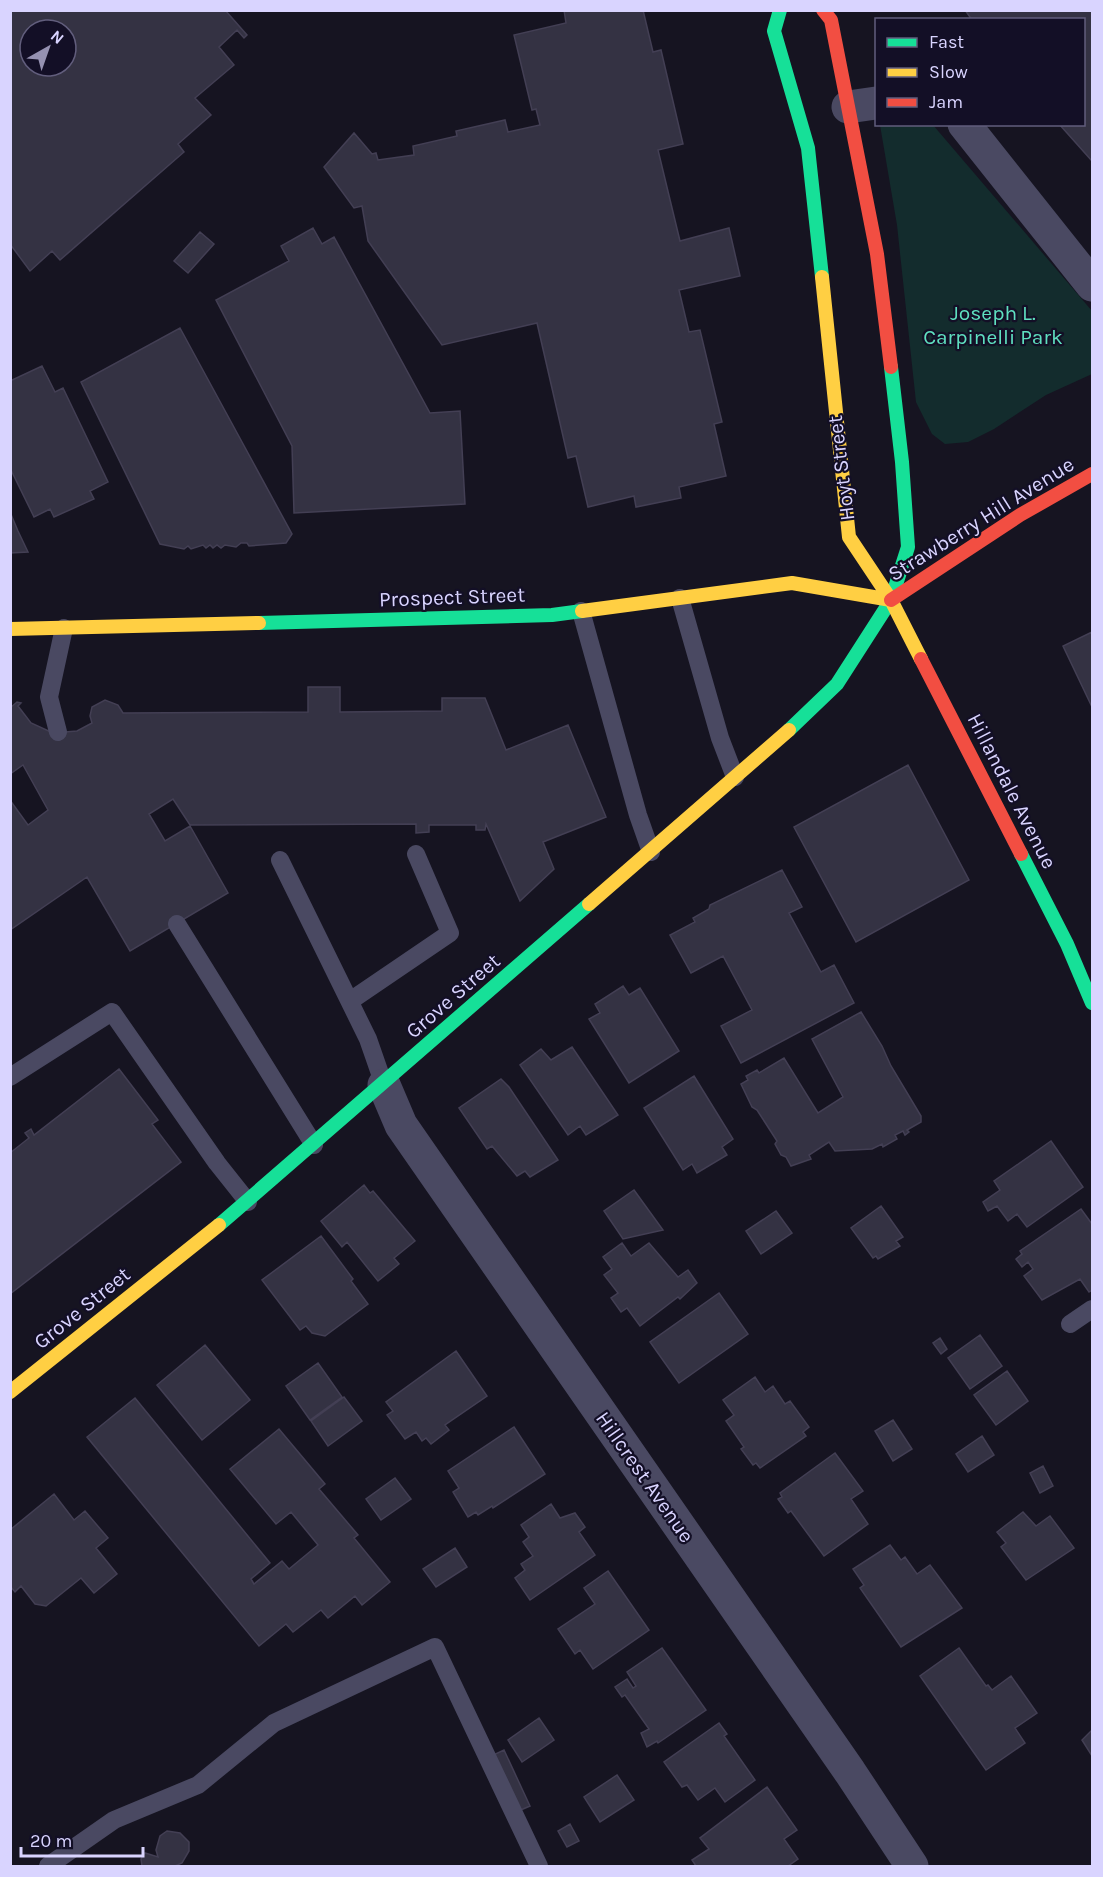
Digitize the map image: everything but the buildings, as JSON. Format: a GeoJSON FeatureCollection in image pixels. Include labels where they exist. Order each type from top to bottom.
{"type":"FeatureCollection","features":[{"type":"Feature","properties":{"kind":"main road","name":"Hoyt Street"},"geometry":{"type":"LineString","coordinates":[[780,10],[774,31],[808,148],[849,537],[891,600]]}},
{"type":"Feature","properties":{"kind":"main road"},"geometry":{"type":"LineString","coordinates":[[823,10],[831,20],[862,105],[902,462],[908,546],[891,600]]}},
{"type":"Feature","properties":{"kind":"main road","name":"Strawberry Hill Avenue"},"geometry":{"type":"LineString","coordinates":[[891,600],[1020,515],[1092,474]]}},
{"type":"Feature","properties":{"kind":"main road","name":"Prospect Street"},"geometry":{"type":"LineString","coordinates":[[10,629],[540,615],[792,583],[891,600]]}},
{"type":"Feature","properties":{"kind":"main road","name":"Grove Street"},"geometry":{"type":"LineString","coordinates":[[10,1392],[248,1202],[822,701],[837,684],[891,600]]}},
{"type":"Feature","properties":{"kind":"main road","name":"Hillandale Avenue"},"geometry":{"type":"LineString","coordinates":[[891,600],[1067,944],[1092,1003]]}},
{"type":"Feature","properties":{"kind":"street"},"geometry":{"type":"LineString","coordinates":[[966,126],[1092,285]]}},
{"type":"Feature","properties":{"kind":"street","name":"Hillcrest Avenue"},"geometry":{"type":"LineString","coordinates":[[384,1085],[401,1125],[843,1762],[912,1866]]}},
{"type":"Feature","properties":{"kind":"lane"},"geometry":{"type":"LineString","coordinates":[[680,598],[720,738],[735,777]]}},
{"type":"Feature","properties":{"kind":"lane"},"geometry":{"type":"LineString","coordinates":[[581,610],[638,815],[651,852]]}},
{"type":"Feature","properties":{"kind":"lane"},"geometry":{"type":"LineString","coordinates":[[58,732],[49,697],[64,628]]}},
{"type":"Feature","properties":{"kind":"lane"},"geometry":{"type":"LineString","coordinates":[[350,1001],[450,933],[416,854]]}},
{"type":"Feature","properties":{"kind":"lane"},"geometry":{"type":"LineString","coordinates":[[280,860],[368,1038],[384,1085]]}},
{"type":"Feature","properties":{"kind":"lane"},"geometry":{"type":"LineString","coordinates":[[177,924],[314,1145]]}},
{"type":"Feature","properties":{"kind":"lane"},"geometry":{"type":"LineString","coordinates":[[10,1077],[112,1012],[217,1163],[248,1202]]}},
{"type":"Feature","properties":{"kind":"lane"},"geometry":{"type":"LineString","coordinates":[[1070,1324],[1092,1309]]}},
{"type":"Feature","properties":{"kind":"lane"},"geometry":{"type":"LineString","coordinates":[[48,1866],[114,1820],[198,1785],[274,1723],[435,1647],[539,1866]]}},
{"type":"Feature","properties":{"kind":"green space","name":"Joseph L. Carpinelli Park"},"geometry":{"type":"Polygon","coordinates":[[[880,126],[934,126],[1092,311],[1092,374],[1046,395],[994,429],[968,442],[945,444],[932,434],[916,402],[897,225],[880,126]]]}},
{"type":"Feature","properties":{"kind":"traffic: fast"},"geometry":{"type":"LineString","coordinates":[[780,10],[774,31],[808,148],[822,277]]}},
{"type":"Feature","properties":{"kind":"traffic: fast"},"geometry":{"type":"LineString","coordinates":[[789,730],[837,684],[891,600],[908,547],[902,462],[891,367]]}},
{"type":"Feature","properties":{"kind":"traffic: fast"},"geometry":{"type":"LineString","coordinates":[[259,623],[552,615],[582,611]]}},
{"type":"Feature","properties":{"kind":"traffic: fast"},"geometry":{"type":"LineString","coordinates":[[1021,854],[1067,944],[1092,1003]]}},
{"type":"Feature","properties":{"kind":"traffic: fast"},"geometry":{"type":"LineString","coordinates":[[219,1225],[589,904]]}},
{"type":"Feature","properties":{"kind":"traffic: slow"},"geometry":{"type":"LineString","coordinates":[[822,277],[849,537],[891,600],[921,659]]}},
{"type":"Feature","properties":{"kind":"traffic: slow"},"geometry":{"type":"LineString","coordinates":[[582,611],[792,583],[891,600]]}},
{"type":"Feature","properties":{"kind":"traffic: slow"},"geometry":{"type":"LineString","coordinates":[[10,629],[259,623]]}},
{"type":"Feature","properties":{"kind":"traffic: slow"},"geometry":{"type":"LineString","coordinates":[[589,904],[789,730]]}},
{"type":"Feature","properties":{"kind":"traffic: slow"},"geometry":{"type":"LineString","coordinates":[[10,1392],[219,1225]]}},
{"type":"Feature","properties":{"kind":"traffic: jam"},"geometry":{"type":"LineString","coordinates":[[823,10],[831,20],[877,254],[891,367]]}},
{"type":"Feature","properties":{"kind":"traffic: jam"},"geometry":{"type":"LineString","coordinates":[[891,600],[1020,515],[1092,474]]}},
{"type":"Feature","properties":{"kind":"traffic: jam"},"geometry":{"type":"LineString","coordinates":[[921,659],[1021,854]]}}]}
